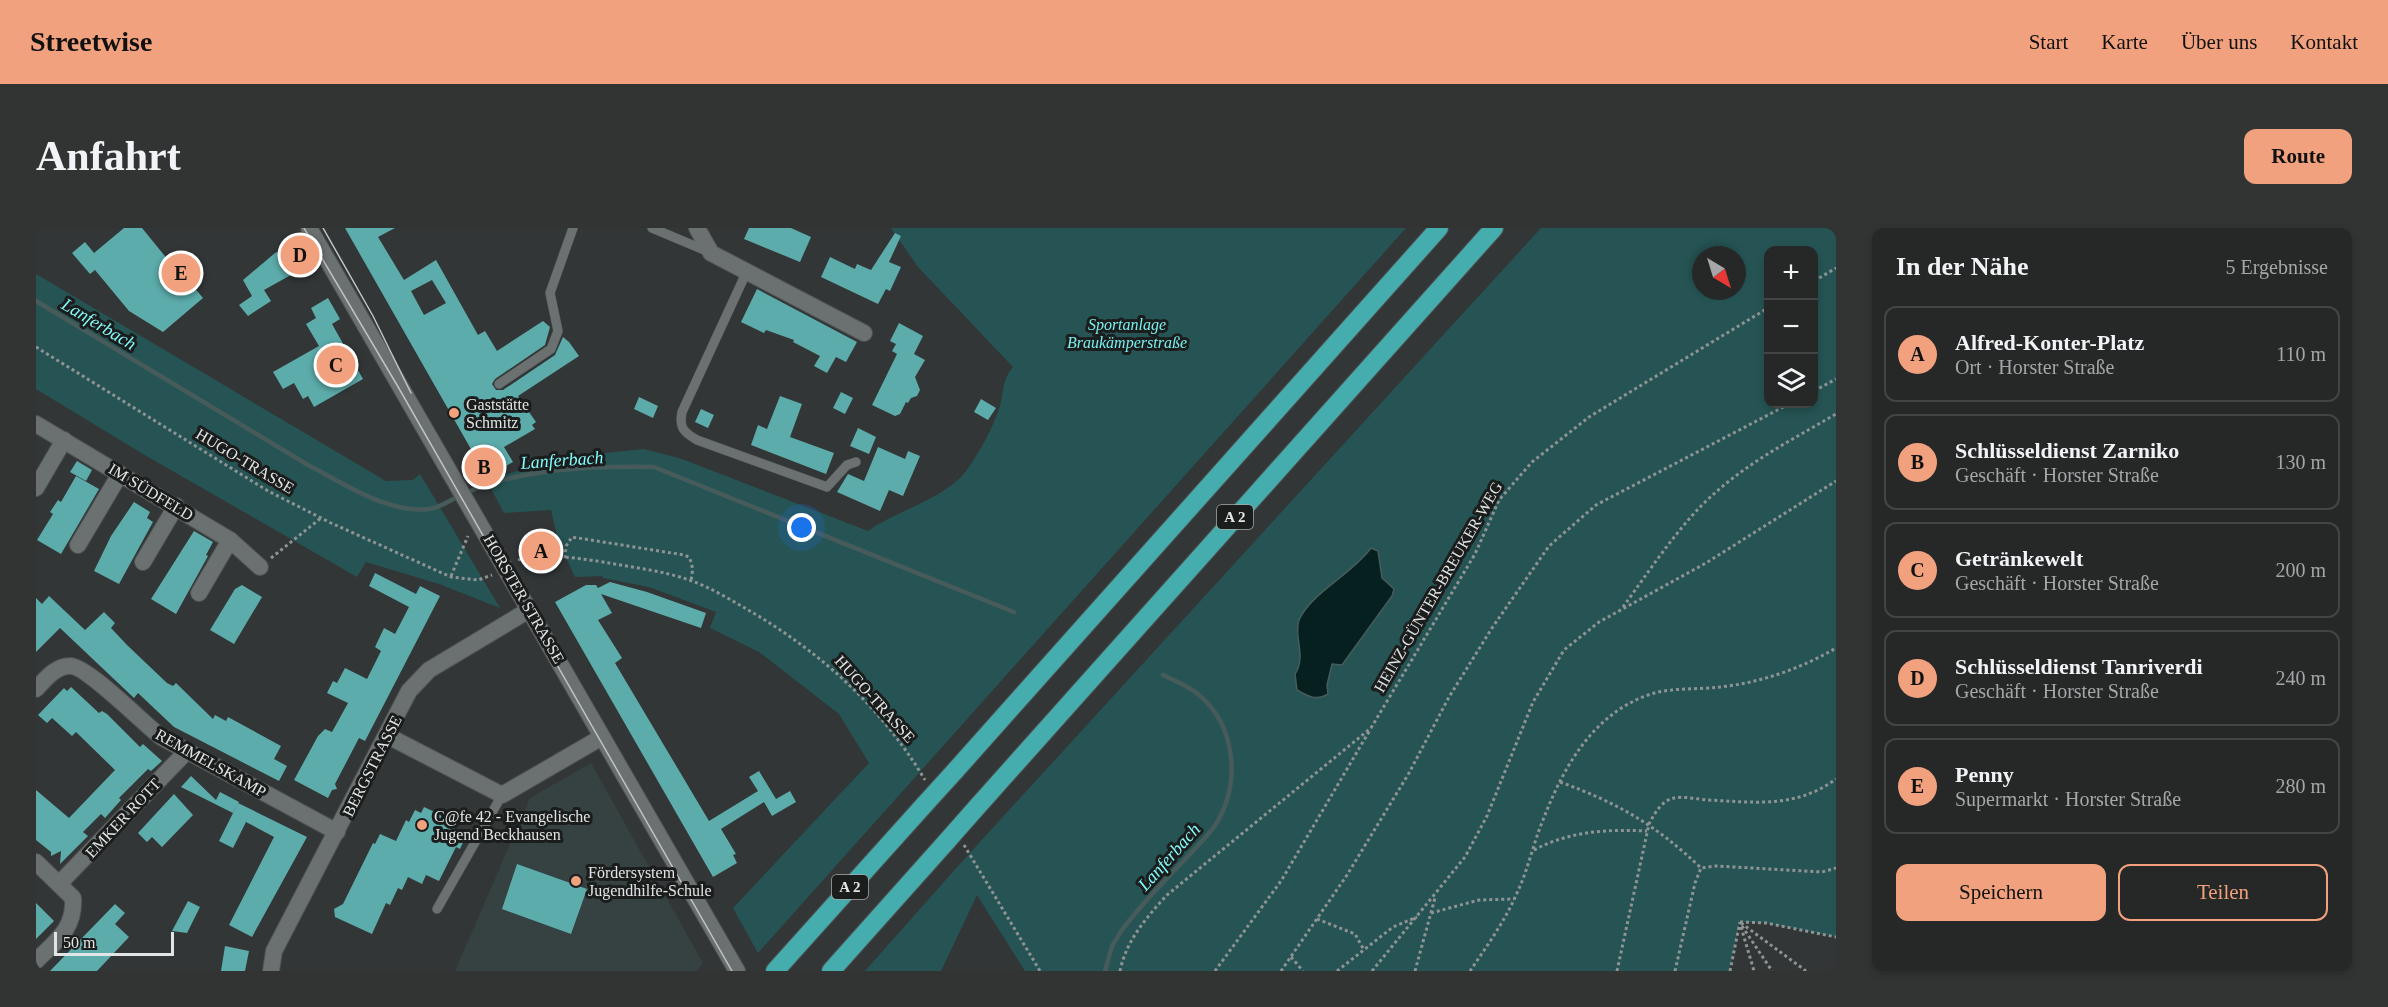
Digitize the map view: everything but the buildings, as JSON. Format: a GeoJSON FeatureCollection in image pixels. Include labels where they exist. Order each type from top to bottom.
{"type":"FeatureCollection","features":[{"type":"Feature","properties":{"kind":"highway","name":"A 2"},"geometry":{"type":"LineString","coordinates":[[775,971],[928,797],[955,771],[1439,228]]}},
{"type":"Feature","properties":{"kind":"highway","name":"A 2"},"geometry":{"type":"LineString","coordinates":[[831,971],[953,838],[977,807],[1494,228]]}},
{"type":"Feature","properties":{"kind":"street","name":"HORSTER STRASSE"},"geometry":{"type":"LineString","coordinates":[[309,228],[737,971]]}},
{"type":"Feature","properties":{"kind":"street"},"geometry":{"type":"LineString","coordinates":[[697,228],[711,253],[864,333]]}},
{"type":"Feature","properties":{"kind":"street","name":"IM SÜDFELD"},"geometry":{"type":"LineString","coordinates":[[36,424],[230,540],[260,567]]}},
{"type":"Feature","properties":{"kind":"street"},"geometry":{"type":"LineString","coordinates":[[36,488],[64,440]]}},
{"type":"Feature","properties":{"kind":"street"},"geometry":{"type":"LineString","coordinates":[[78,545],[120,474]]}},
{"type":"Feature","properties":{"kind":"street"},"geometry":{"type":"LineString","coordinates":[[143,562],[176,506]]}},
{"type":"Feature","properties":{"kind":"street"},"geometry":{"type":"LineString","coordinates":[[199,593],[230,540]]}},
{"type":"Feature","properties":{"kind":"street","name":"BERGSTRASSE"},"geometry":{"type":"LineString","coordinates":[[271,971],[274,951],[418,680],[429,670],[529,610]]}},
{"type":"Feature","properties":{"kind":"street","name":"REMMELSKAMP"},"geometry":{"type":"LineString","coordinates":[[36,689],[53,672],[70,666],[86,671],[138,719],[187,751],[337,832]]}},
{"type":"Feature","properties":{"kind":"street"},"geometry":{"type":"LineString","coordinates":[[388,736],[501,795],[602,737]]}},
{"type":"Feature","properties":{"kind":"street","name":"EMKER ROTT"},"geometry":{"type":"LineString","coordinates":[[59,884],[187,751]]}},
{"type":"Feature","properties":{"kind":"street"},"geometry":{"type":"LineString","coordinates":[[36,862],[73,898],[74,915],[66,932],[36,961]]}},
{"type":"Feature","properties":{"kind":"lane"},"geometry":{"type":"LineString","coordinates":[[499,384],[551,349],[558,331],[550,293],[573,228]]}},
{"type":"Feature","properties":{"kind":"lane"},"geometry":{"type":"LineString","coordinates":[[652,228],[711,253]]}},
{"type":"Feature","properties":{"kind":"lane"},"geometry":{"type":"LineString","coordinates":[[747,271],[682,412],[680,423],[685,433],[697,440],[827,487],[847,465],[856,462]]}},
{"type":"Feature","properties":{"kind":"lane"},"geometry":{"type":"LineString","coordinates":[[437,909],[501,795]]}},
{"type":"Feature","properties":{"kind":"path"},"geometry":{"type":"LineString","coordinates":[[1818,278],[1836,268]]}},
{"type":"Feature","properties":{"kind":"path","name":"HEINZ-GÜNTER-BREUKER-WEG"},"geometry":{"type":"LineString","coordinates":[[1120,971],[1127,947],[1167,895],[1371,728],[1475,554],[1499,500],[1511,484],[1553,443],[1589,417],[1764,310]]}},
{"type":"Feature","properties":{"kind":"path","name":"HUGO-TRASSE"},"geometry":{"type":"LineString","coordinates":[[36,347],[268,491],[321,518],[458,579]]}},
{"type":"Feature","properties":{"kind":"path"},"geometry":{"type":"LineString","coordinates":[[1818,389],[1836,379]]}},
{"type":"Feature","properties":{"kind":"path"},"geometry":{"type":"LineString","coordinates":[[1281,971],[1317,919],[1409,773],[1449,697],[1492,627],[1549,546],[1596,505],[1781,408]]}},
{"type":"Feature","properties":{"kind":"path"},"geometry":{"type":"LineString","coordinates":[[1622,608],[1666,548],[1715,492],[1765,455],[1836,414]]}},
{"type":"Feature","properties":{"kind":"path"},"geometry":{"type":"LineString","coordinates":[[1372,971],[1436,896],[1464,857],[1487,816],[1533,702],[1564,650],[1599,622],[1706,563],[1836,481]]}},
{"type":"Feature","properties":{"kind":"path"},"geometry":{"type":"LineString","coordinates":[[260,567],[321,518]]}},
{"type":"Feature","properties":{"kind":"path"},"geometry":{"type":"LineString","coordinates":[[451,577],[468,536]]}},
{"type":"Feature","properties":{"kind":"path"},"geometry":{"type":"LineString","coordinates":[[565,558],[568,542],[572,537],[684,555],[689,557],[691,563],[693,571],[691,580]]}},
{"type":"Feature","properties":{"kind":"path","name":"HUGO-TRASSE"},"geometry":{"type":"LineString","coordinates":[[558,558],[603,562],[691,580],[789,634],[832,666],[906,749],[928,797]]}},
{"type":"Feature","properties":{"kind":"path"},"geometry":{"type":"LineString","coordinates":[[1470,971],[1515,899],[1534,850],[1542,821],[1560,782],[1583,743],[1611,714],[1648,695],[1755,681],[1818,659],[1836,648]]}},
{"type":"Feature","properties":{"kind":"path"},"geometry":{"type":"LineString","coordinates":[[1215,971],[1281,880],[1371,728]]}},
{"type":"Feature","properties":{"kind":"path"},"geometry":{"type":"LineString","coordinates":[[1617,971],[1647,831],[1660,806],[1675,798],[1776,803],[1802,797],[1825,787],[1836,779]]}},
{"type":"Feature","properties":{"kind":"path"},"geometry":{"type":"LineString","coordinates":[[1560,782],[1620,807],[1649,824],[1670,838],[1701,868]]}},
{"type":"Feature","properties":{"kind":"path"},"geometry":{"type":"LineString","coordinates":[[1534,850],[1564,837],[1597,831],[1647,831]]}},
{"type":"Feature","properties":{"kind":"path"},"geometry":{"type":"LineString","coordinates":[[953,838],[1040,971]]}},
{"type":"Feature","properties":{"kind":"path"},"geometry":{"type":"LineString","coordinates":[[1701,868],[1716,866],[1822,872],[1836,868]]}},
{"type":"Feature","properties":{"kind":"path"},"geometry":{"type":"LineString","coordinates":[[1675,971],[1701,868]]}},
{"type":"Feature","properties":{"kind":"path"},"geometry":{"type":"LineString","coordinates":[[1415,971],[1436,896]]}},
{"type":"Feature","properties":{"kind":"path"},"geometry":{"type":"LineString","coordinates":[[1431,913],[1479,900],[1515,899]]}},
{"type":"Feature","properties":{"kind":"path"},"geometry":{"type":"LineString","coordinates":[[1337,971],[1393,927],[1419,916]]}},
{"type":"Feature","properties":{"kind":"path"},"geometry":{"type":"LineString","coordinates":[[1317,919],[1355,934],[1364,950]]}},
{"type":"Feature","properties":{"kind":"path"},"geometry":{"type":"LineString","coordinates":[[1740,922],[1766,923],[1836,937]]}},
{"type":"Feature","properties":{"kind":"path"},"geometry":{"type":"LineString","coordinates":[[1730,971],[1740,922]]}},
{"type":"Feature","properties":{"kind":"path"},"geometry":{"type":"LineString","coordinates":[[1740,922],[1754,971]]}},
{"type":"Feature","properties":{"kind":"path"},"geometry":{"type":"LineString","coordinates":[[1740,922],[1772,971]]}},
{"type":"Feature","properties":{"kind":"path"},"geometry":{"type":"LineString","coordinates":[[1740,922],[1806,971]]}},
{"type":"Feature","properties":{"kind":"path"},"geometry":{"type":"LineString","coordinates":[[1291,957],[1303,971]]}},
{"type":"Feature","properties":{"kind":"shaded area"},"geometry":{"type":"Polygon","coordinates":[[[1371,548],[1378,551],[1382,578],[1394,589],[1392,596],[1342,665],[1332,664],[1327,685],[1328,694],[1316,698],[1309,696],[1297,690],[1295,674],[1300,660],[1299,620],[1312,601],[1353,567],[1371,548]]]}},
{"type":"Feature","properties":{"kind":"shaded area","name":"Fördersystem Jugendhilfe-Schule"},"geometry":{"type":"Polygon","coordinates":[[[591,763],[703,963],[697,971],[455,971],[530,798],[591,763]]]}},
{"type":"Feature","properties":{"kind":"green space","name":"Sportanlage Braukämperstraße"},"geometry":{"type":"Polygon","coordinates":[[[891,228],[1406,228],[758,953],[733,908],[869,763],[839,714],[759,652],[710,628],[716,612],[649,587],[602,576],[575,577],[558,540],[551,510],[504,513],[487,481],[557,458],[644,449],[682,459],[868,531],[946,489],[966,471],[985,440],[1000,406],[1005,381],[1013,367],[918,267],[891,228]]]}},
{"type":"Feature","properties":{"kind":"green space"},"geometry":{"type":"Polygon","coordinates":[[[1541,228],[1836,228],[1836,937],[1766,923],[1740,922],[1729,971],[1025,971],[977,895],[941,971],[865,971],[958,866],[1541,228]]]}},
{"type":"Feature","properties":{"kind":"green space"},"geometry":{"type":"Polygon","coordinates":[[[36,274],[386,481],[413,480],[420,474],[500,608],[439,584],[366,562],[357,577],[143,454],[36,389],[36,274]]]}},
{"type":"Feature","properties":{"kind":"waterway","name":"Lanferbach"},"geometry":{"type":"LineString","coordinates":[[36,301],[308,465],[366,496],[398,507],[413,509],[433,508],[459,496]]}},
{"type":"Feature","properties":{"kind":"waterway","name":"Lanferbach"},"geometry":{"type":"LineString","coordinates":[[466,493],[510,478],[558,470],[654,467],[1014,612]]}},
{"type":"Feature","properties":{"kind":"waterway","name":"Lanferbach"},"geometry":{"type":"LineString","coordinates":[[1105,971],[1112,946],[1122,930],[1213,828],[1224,808],[1229,791],[1231,756],[1221,722],[1199,695],[1163,675]]}},
{"type":"Feature","properties":{"kind":"tram line"},"geometry":{"type":"LineString","coordinates":[[304,228],[397,385],[732,971]]}},
{"type":"Feature","properties":{"kind":"tram line"},"geometry":{"type":"LineString","coordinates":[[323,228],[373,316],[411,393]]}},
{"type":"Feature","properties":{"kind":"place","name":"Schlüsseldienst Tanriverdi"},"geometry":{"type":"Point","coordinates":[300,255]}},
{"type":"Feature","properties":{"kind":"place","name":"Penny"},"geometry":{"type":"Point","coordinates":[181,273]}},
{"type":"Feature","properties":{"kind":"place","name":"Getränkewelt"},"geometry":{"type":"Point","coordinates":[336,365]}},
{"type":"Feature","properties":{"kind":"place","name":"Gaststätte Schmitz"},"geometry":{"type":"Point","coordinates":[454,413]}},
{"type":"Feature","properties":{"kind":"place","name":"Schlüsseldienst Zarniko"},"geometry":{"type":"Point","coordinates":[484,467]}},
{"type":"Feature","properties":{"kind":"place","name":"Alfred-Konter-Platz"},"geometry":{"type":"Point","coordinates":[541,551]}},
{"type":"Feature","properties":{"kind":"place","name":"C@fe 42 - Evangelische Jugend Beckhausen"},"geometry":{"type":"Point","coordinates":[422,825]}},
{"type":"Feature","properties":{"kind":"place","name":"Fördersystem Jugendhilfe-Schule"},"geometry":{"type":"Point","coordinates":[576,881]}}]}
